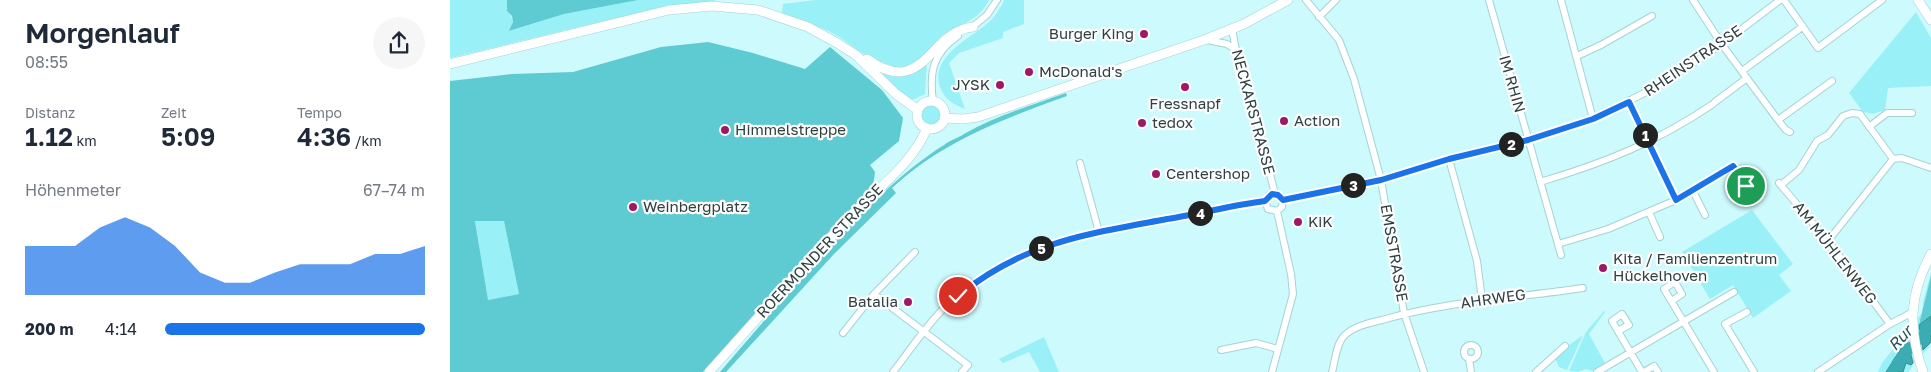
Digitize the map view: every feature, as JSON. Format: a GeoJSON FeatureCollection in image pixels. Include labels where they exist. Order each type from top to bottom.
{"type":"FeatureCollection","features":[{"type":"Feature","properties":{"kind":"main road"},"geometry":{"type":"LineString","coordinates":[[944,118],[963,119],[978,117],[1204,40],[1232,29],[1288,0]]}},
{"type":"Feature","properties":{"kind":"main road"},"geometry":{"type":"LineString","coordinates":[[1918,0],[1931,20]]}},
{"type":"Feature","properties":{"kind":"main road"},"geometry":{"type":"LineString","coordinates":[[450,64],[669,10],[712,6],[758,10],[785,18],[816,31],[856,55],[896,94],[918,110]]}},
{"type":"Feature","properties":{"kind":"main road"},"geometry":{"type":"LineString","coordinates":[[816,31],[825,32],[843,41],[880,67],[892,71],[905,71],[917,67],[927,60],[942,43],[963,28],[973,27]]}},
{"type":"Feature","properties":{"kind":"main road"},"geometry":{"type":"LineString","coordinates":[[933,101],[943,109],[944,118],[940,126],[927,128],[918,119],[918,110],[924,103],[933,101]]}},
{"type":"Feature","properties":{"kind":"main road","name":"ROERMONDER STRASSE"},"geometry":{"type":"LineString","coordinates":[[709,372],[850,217],[909,160],[927,128]]}},
{"type":"Feature","properties":{"kind":"main road"},"geometry":{"type":"LineString","coordinates":[[1923,372],[1914,344],[1912,312],[1919,278],[1931,254]]}},
{"type":"Feature","properties":{"kind":"street"},"geometry":{"type":"LineString","coordinates":[[933,101],[933,69],[939,53],[954,39],[987,15],[997,0]]}},
{"type":"Feature","properties":{"kind":"street","name":"EMSSTRASSE"},"geometry":{"type":"LineString","coordinates":[[1306,0],[1339,40],[1354,79],[1381,180],[1404,313],[1424,372]]}},
{"type":"Feature","properties":{"kind":"street"},"geometry":{"type":"LineString","coordinates":[[1320,17],[1336,0]]}},
{"type":"Feature","properties":{"kind":"street","name":"IM RHIN"},"geometry":{"type":"LineString","coordinates":[[1489,0],[1561,255]]}},
{"type":"Feature","properties":{"kind":"street"},"geometry":{"type":"LineString","coordinates":[[1561,0],[1593,119]]}},
{"type":"Feature","properties":{"kind":"street"},"geometry":{"type":"LineString","coordinates":[[1693,0],[1722,44],[1778,120],[1790,132]]}},
{"type":"Feature","properties":{"kind":"street"},"geometry":{"type":"LineString","coordinates":[[1782,0],[1818,48],[1882,0]]}},
{"type":"Feature","properties":{"kind":"street","name":"RHEINSTRASSE"},"geometry":{"type":"LineString","coordinates":[[1283,200],[1381,180],[1449,159],[1528,140],[1593,119],[1660,86],[1782,0]]}},
{"type":"Feature","properties":{"kind":"street"},"geometry":{"type":"LineString","coordinates":[[1577,56],[1601,46],[1652,16]]}},
{"type":"Feature","properties":{"kind":"street"},"geometry":{"type":"LineString","coordinates":[[1742,71],[1802,27]]}},
{"type":"Feature","properties":{"kind":"street","name":"NECKARSTRASSE"},"geometry":{"type":"LineString","coordinates":[[1232,29],[1275,194]]}},
{"type":"Feature","properties":{"kind":"street"},"geometry":{"type":"LineString","coordinates":[[1204,40],[1226,44],[1236,50]]}},
{"type":"Feature","properties":{"kind":"street"},"geometry":{"type":"LineString","coordinates":[[1540,182],[1611,159],[1649,142],[1682,125],[1748,78]]}},
{"type":"Feature","properties":{"kind":"street"},"geometry":{"type":"LineString","coordinates":[[1778,120],[1832,81]]}},
{"type":"Feature","properties":{"kind":"street"},"geometry":{"type":"LineString","coordinates":[[1629,102],[1676,200]]}},
{"type":"Feature","properties":{"kind":"street","name":"AM MÜHLENWEG"},"geometry":{"type":"LineString","coordinates":[[1869,127],[1860,114],[1852,113],[1843,116],[1828,135],[1817,141],[1799,170],[1780,184],[1828,241],[1890,324]]}},
{"type":"Feature","properties":{"kind":"street"},"geometry":{"type":"LineString","coordinates":[[1893,158],[1869,127],[1887,113],[1912,113]]}},
{"type":"Feature","properties":{"kind":"street"},"geometry":{"type":"LineString","coordinates":[[1893,158],[1902,158],[1931,168]]}},
{"type":"Feature","properties":{"kind":"street"},"geometry":{"type":"LineString","coordinates":[[1828,241],[1893,158]]}},
{"type":"Feature","properties":{"kind":"street"},"geometry":{"type":"LineString","coordinates":[[1449,159],[1477,261],[1482,300]]}},
{"type":"Feature","properties":{"kind":"street"},"geometry":{"type":"LineString","coordinates":[[1080,163],[1099,232]]}},
{"type":"Feature","properties":{"kind":"street"},"geometry":{"type":"LineString","coordinates":[[1558,244],[1608,229],[1650,212],[1693,191],[1733,166],[1746,186]]}},
{"type":"Feature","properties":{"kind":"street"},"geometry":{"type":"LineString","coordinates":[[1693,191],[1705,215]]}},
{"type":"Feature","properties":{"kind":"street"},"geometry":{"type":"LineString","coordinates":[[893,372],[948,305],[995,269],[1019,257],[1056,242],[1099,232],[1265,201],[1269,195],[1278,195],[1283,200],[1282,207],[1277,211]]}},
{"type":"Feature","properties":{"kind":"street"},"geometry":{"type":"LineString","coordinates":[[1265,201],[1268,209],[1277,211]]}},
{"type":"Feature","properties":{"kind":"street"},"geometry":{"type":"LineString","coordinates":[[1272,372],[1293,294],[1291,274],[1277,211]]}},
{"type":"Feature","properties":{"kind":"street"},"geometry":{"type":"LineString","coordinates":[[1650,212],[1660,237]]}},
{"type":"Feature","properties":{"kind":"street"},"geometry":{"type":"LineString","coordinates":[[843,333],[874,294],[915,252]]}},
{"type":"Feature","properties":{"kind":"street","name":"AHRWEG"},"geometry":{"type":"LineString","coordinates":[[1332,372],[1341,340],[1344,336],[1363,325],[1404,313],[1482,300],[1583,288]]}},
{"type":"Feature","properties":{"kind":"street"},"geometry":{"type":"LineString","coordinates":[[1597,372],[1734,292]]}},
{"type":"Feature","properties":{"kind":"street"},"geometry":{"type":"LineString","coordinates":[[874,294],[968,365],[962,372]]}},
{"type":"Feature","properties":{"kind":"street"},"geometry":{"type":"LineString","coordinates":[[1672,301],[1714,372]]}},
{"type":"Feature","properties":{"kind":"street"},"geometry":{"type":"LineString","coordinates":[[1746,312],[1725,324],[1754,372]]}},
{"type":"Feature","properties":{"kind":"street"},"geometry":{"type":"LineString","coordinates":[[1818,372],[1890,324],[1912,312]]}},
{"type":"Feature","properties":{"kind":"street"},"geometry":{"type":"LineString","coordinates":[[1618,331],[1643,372],[1654,366],[1658,372]]}},
{"type":"Feature","properties":{"kind":"street"},"geometry":{"type":"LineString","coordinates":[[1221,350],[1256,343],[1278,349]]}},
{"type":"Feature","properties":{"kind":"street"},"geometry":{"type":"LineString","coordinates":[[1536,372],[1564,346]]}},
{"type":"Feature","properties":{"kind":"street"},"geometry":{"type":"LineString","coordinates":[[1469,359],[1471,372]]}},
{"type":"Feature","properties":{"kind":"shaded area"},"geometry":{"type":"Polygon","coordinates":[[[450,0],[507,0],[507,11],[513,21],[510,31],[564,14],[638,0],[715,0],[714,3],[642,12],[450,58],[450,0]]]}},
{"type":"Feature","properties":{"kind":"shaded area"},"geometry":{"type":"Polygon","coordinates":[[[507,0],[638,0],[564,14],[509,31],[513,22],[512,16],[507,11],[507,0]]]}},
{"type":"Feature","properties":{"kind":"shaded area"},"geometry":{"type":"Polygon","coordinates":[[[816,0],[989,0],[980,13],[942,36],[913,66],[898,69],[877,63],[828,31],[782,13],[783,4],[816,0]]]}},
{"type":"Feature","properties":{"kind":"shaded area"},"geometry":{"type":"Polygon","coordinates":[[[1004,0],[1024,0],[1024,24],[1003,32],[1003,38],[959,53],[949,63],[965,109],[950,101],[944,95],[938,76],[941,65],[955,48],[991,20],[1004,0]]]}},
{"type":"Feature","properties":{"kind":"shaded area"},"geometry":{"type":"Polygon","coordinates":[[[1916,12],[1931,38],[1931,86],[1888,88],[1885,110],[1873,114],[1863,112],[1849,93],[1916,12]]]}},
{"type":"Feature","properties":{"kind":"shaded area"},"geometry":{"type":"Polygon","coordinates":[[[708,42],[805,69],[830,47],[882,90],[903,118],[899,141],[870,165],[875,172],[873,186],[811,250],[703,372],[450,372],[450,81],[512,74],[573,72],[661,47],[708,42]],[[475,221],[488,300],[519,294],[504,221],[475,221]]]}},
{"type":"Feature","properties":{"kind":"shaded area"},"geometry":{"type":"Polygon","coordinates":[[[927,63],[925,94],[912,100],[893,86],[882,74],[884,72],[927,63]]]}},
{"type":"Feature","properties":{"kind":"shaded area"},"geometry":{"type":"Polygon","coordinates":[[[1066,93],[1067,96],[1020,113],[953,144],[911,172],[892,188],[896,193],[834,254],[726,372],[720,372],[784,298],[865,210],[927,156],[946,143],[989,122],[1066,93]]]}},
{"type":"Feature","properties":{"kind":"shaded area"},"geometry":{"type":"Polygon","coordinates":[[[931,105],[938,108],[941,115],[938,122],[931,125],[924,122],[921,115],[924,108],[931,105]]]}},
{"type":"Feature","properties":{"kind":"shaded area"},"geometry":{"type":"Polygon","coordinates":[[[1752,210],[1793,264],[1779,275],[1791,291],[1753,318],[1733,285],[1710,299],[1682,252],[1752,210]]]}},
{"type":"Feature","properties":{"kind":"shaded area"},"geometry":{"type":"Polygon","coordinates":[[[475,220],[504,221],[519,294],[488,300],[475,220]]]}},
{"type":"Feature","properties":{"kind":"shaded area"},"geometry":{"type":"Polygon","coordinates":[[[1931,273],[1931,345],[1914,363],[1909,372],[1878,372],[1882,363],[1922,313],[1931,273]]]}},
{"type":"Feature","properties":{"kind":"shaded area"},"geometry":{"type":"Polygon","coordinates":[[[1931,276],[1931,316],[1919,325],[1931,276]]]}},
{"type":"Feature","properties":{"kind":"shaded area"},"geometry":{"type":"Polygon","coordinates":[[[1604,311],[1589,334],[1605,363],[1592,371],[1586,369],[1578,372],[1569,371],[1586,332],[1604,311]]]}},
{"type":"Feature","properties":{"kind":"shaded area"},"geometry":{"type":"Polygon","coordinates":[[[1931,316],[1931,342],[1923,350],[1919,325],[1931,316]]]}},
{"type":"Feature","properties":{"kind":"shaded area"},"geometry":{"type":"Polygon","coordinates":[[[1583,335],[1567,370],[1559,367],[1555,358],[1583,335]]]}},
{"type":"Feature","properties":{"kind":"shaded area"},"geometry":{"type":"Polygon","coordinates":[[[1044,337],[1059,372],[1040,372],[1029,352],[1003,363],[999,359],[1044,337]]]}},
{"type":"Feature","properties":{"kind":"shaded area"},"geometry":{"type":"Polygon","coordinates":[[[1907,339],[1913,363],[1911,365],[1906,363],[1903,372],[1886,372],[1907,339]]]}},
{"type":"Feature","properties":{"kind":"waterway","name":"Rur"},"geometry":{"type":"LineString","coordinates":[[1892,372],[1898,361],[1931,327]]}},
{"type":"Feature","properties":{"kind":"place","name":"Burger King"},"geometry":{"type":"Point","coordinates":[1144,34]}},
{"type":"Feature","properties":{"kind":"place","name":"McDonald's"},"geometry":{"type":"Point","coordinates":[1029,72]}},
{"type":"Feature","properties":{"kind":"place","name":"JYSK"},"geometry":{"type":"Point","coordinates":[1000,85]}},
{"type":"Feature","properties":{"kind":"place","name":"Fressnapf"},"geometry":{"type":"Point","coordinates":[1185,87]}},
{"type":"Feature","properties":{"kind":"place","name":"Action"},"geometry":{"type":"Point","coordinates":[1284,121]}},
{"type":"Feature","properties":{"kind":"place","name":"tedox"},"geometry":{"type":"Point","coordinates":[1142,123]}},
{"type":"Feature","properties":{"kind":"place","name":"Himmelstreppe"},"geometry":{"type":"Point","coordinates":[725,130]}},
{"type":"Feature","properties":{"kind":"place","name":"Centershop"},"geometry":{"type":"Point","coordinates":[1156,174]}},
{"type":"Feature","properties":{"kind":"place","name":"Weinbergplatz"},"geometry":{"type":"Point","coordinates":[633,207]}},
{"type":"Feature","properties":{"kind":"place","name":"KiK"},"geometry":{"type":"Point","coordinates":[1298,222]}},
{"type":"Feature","properties":{"kind":"place","name":"Kita / Familienzentrum Hückelhoven"},"geometry":{"type":"Point","coordinates":[1603,268]}},
{"type":"Feature","properties":{"kind":"place","name":"Batalia"},"geometry":{"type":"Point","coordinates":[908,302]}},
{"type":"Feature","properties":{"kind":"route"},"geometry":{"type":"LineString","coordinates":[[958,296],[995,269],[1025,254],[1056,242],[1099,232],[1265,201],[1272,194],[1278,195],[1283,200],[1381,180],[1449,159],[1528,140],[1593,119],[1629,102],[1676,200],[1733,166],[1746,186]]}}]}
